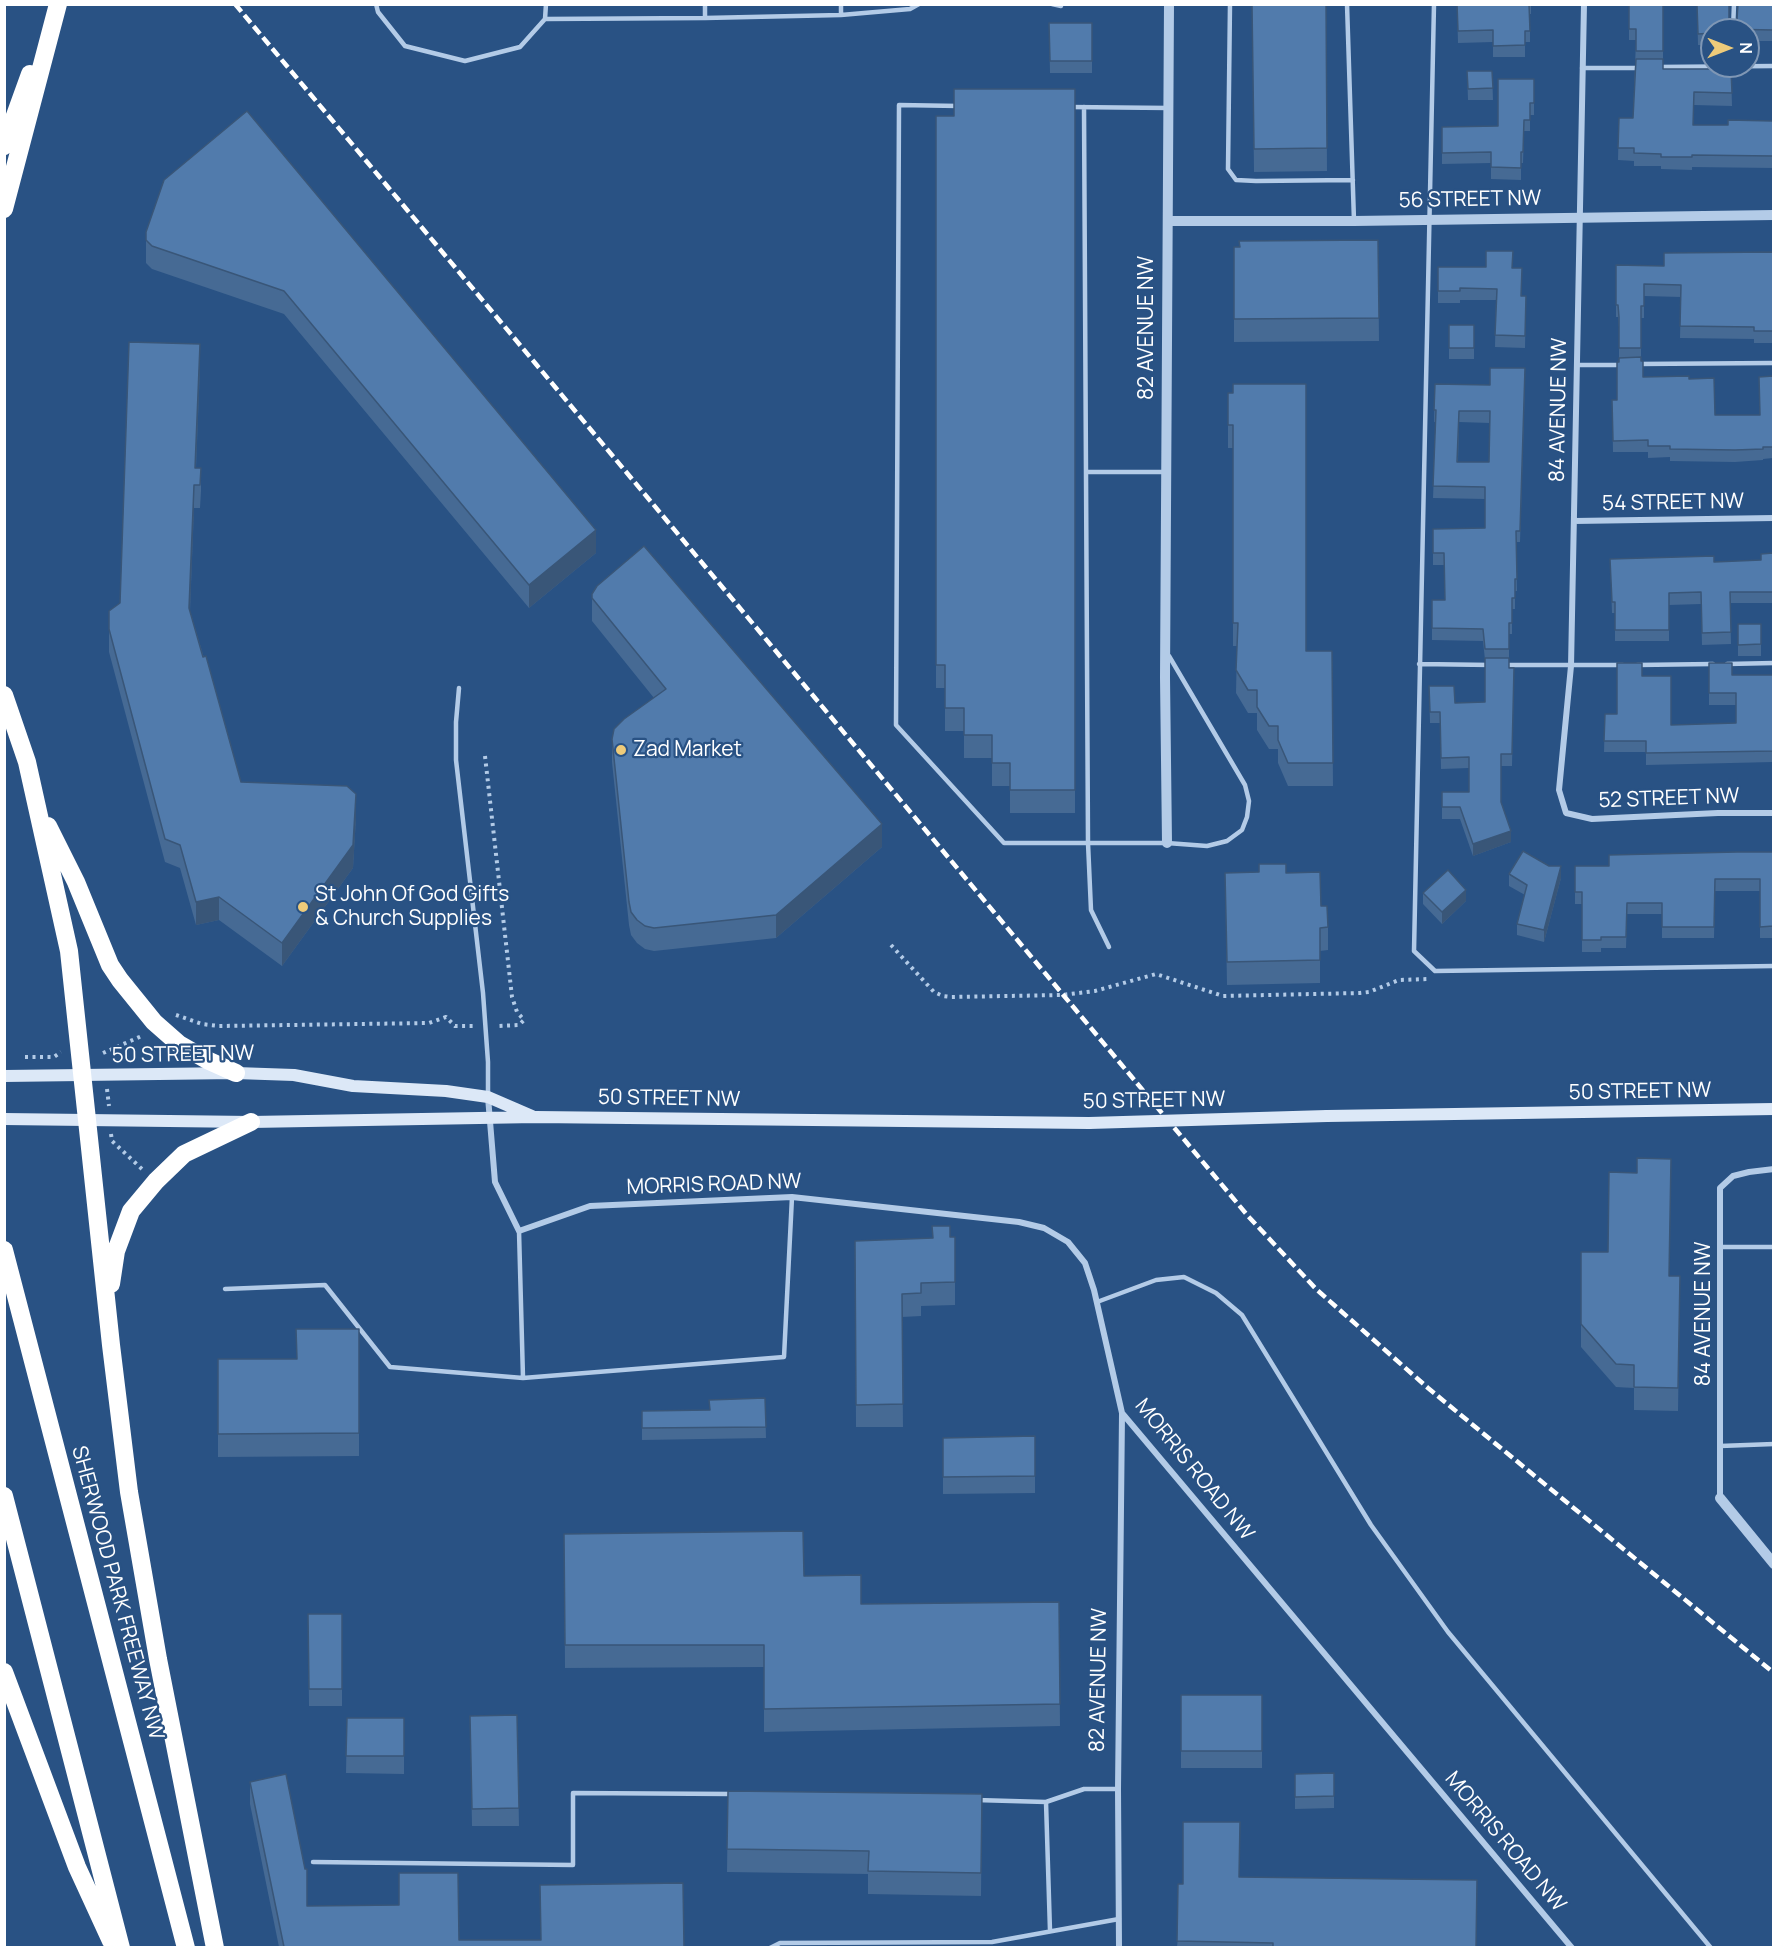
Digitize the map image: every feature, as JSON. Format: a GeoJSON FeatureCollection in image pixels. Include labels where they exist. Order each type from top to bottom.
{"type":"FeatureCollection","features":[{"type":"Feature","properties":{"kind":"highway"},"geometry":{"type":"LineString","coordinates":[[4,146],[57,4]]}},
{"type":"Feature","properties":{"kind":"highway"},"geometry":{"type":"LineString","coordinates":[[4,209],[57,4]]}},
{"type":"Feature","properties":{"kind":"highway"},"geometry":{"type":"LineString","coordinates":[[4,695],[27,762],[69,951],[129,1492],[158,1659],[215,1947]]}},
{"type":"Feature","properties":{"kind":"highway"},"geometry":{"type":"LineString","coordinates":[[38,808],[60,847],[110,965],[160,1028],[180,1044],[207,1060],[236,1073]]}},
{"type":"Feature","properties":{"kind":"highway"},"geometry":{"type":"LineString","coordinates":[[108,1310],[116,1251],[131,1211],[183,1154],[251,1122]]}},
{"type":"Feature","properties":{"kind":"highway","name":"SHERWOOD PARK FREEWAY NW"},"geometry":{"type":"LineString","coordinates":[[4,1250],[186,1947]]}},
{"type":"Feature","properties":{"kind":"highway"},"geometry":{"type":"LineString","coordinates":[[4,1496],[121,1947]]}},
{"type":"Feature","properties":{"kind":"highway"},"geometry":{"type":"LineString","coordinates":[[4,1672],[77,1867],[114,1947]]}},
{"type":"Feature","properties":{"kind":"main road","name":"50 STREET NW"},"geometry":{"type":"LineString","coordinates":[[4,1076],[236,1073],[294,1075],[353,1086],[446,1090],[488,1097],[536,1117]]}},
{"type":"Feature","properties":{"kind":"main road","name":"50 STREET NW"},"geometry":{"type":"LineString","coordinates":[[4,1119],[251,1122],[536,1117],[1089,1123],[1328,1116],[1773,1109]]}},
{"type":"Feature","properties":{"kind":"street","name":"82 AVENUE NW"},"geometry":{"type":"LineString","coordinates":[[1167,843],[1166,472],[1169,4]]}},
{"type":"Feature","properties":{"kind":"street","name":"84 AVENUE NW"},"geometry":{"type":"LineString","coordinates":[[1566,813],[1559,790],[1571,666],[1584,4]]}},
{"type":"Feature","properties":{"kind":"street","name":"56 STREET NW"},"geometry":{"type":"LineString","coordinates":[[1168,221],[1354,221],[1773,215]]}},
{"type":"Feature","properties":{"kind":"street","name":"54 STREET NW"},"geometry":{"type":"LineString","coordinates":[[1574,521],[1773,518]]}},
{"type":"Feature","properties":{"kind":"street","name":"52 STREET NW"},"geometry":{"type":"LineString","coordinates":[[1566,813],[1592,819],[1718,813],[1773,813]]}},
{"type":"Feature","properties":{"kind":"street"},"geometry":{"type":"LineString","coordinates":[[488,1097],[488,1119],[495,1182],[519,1231]]}},
{"type":"Feature","properties":{"kind":"street","name":"84 AVENUE NW"},"geometry":{"type":"LineString","coordinates":[[1720,1498],[1720,1188],[1732,1176],[1773,1169]]}},
{"type":"Feature","properties":{"kind":"street","name":"MORRIS ROAD NW"},"geometry":{"type":"LineString","coordinates":[[519,1231],[590,1206],[792,1197],[1019,1222],[1044,1228],[1068,1242],[1085,1263],[1097,1302],[1122,1413],[1572,1947]]}},
{"type":"Feature","properties":{"kind":"street","name":"82 AVENUE NW"},"geometry":{"type":"LineString","coordinates":[[1119,1947],[1118,1789],[1122,1413]]}},
{"type":"Feature","properties":{"kind":"street"},"geometry":{"type":"LineString","coordinates":[[1720,1498],[1773,1564]]}},
{"type":"Feature","properties":{"kind":"lane"},"geometry":{"type":"LineString","coordinates":[[376,4],[378,12],[405,46],[465,62],[520,47],[545,19],[546,4]]}},
{"type":"Feature","properties":{"kind":"lane"},"geometry":{"type":"LineString","coordinates":[[705,4],[705,18]]}},
{"type":"Feature","properties":{"kind":"lane"},"geometry":{"type":"LineString","coordinates":[[841,4],[841,15]]}},
{"type":"Feature","properties":{"kind":"lane"},"geometry":{"type":"LineString","coordinates":[[545,19],[841,15],[910,9],[919,4]]}},
{"type":"Feature","properties":{"kind":"lane"},"geometry":{"type":"LineString","coordinates":[[1052,4],[1061,6]]}},
{"type":"Feature","properties":{"kind":"lane"},"geometry":{"type":"LineString","coordinates":[[1230,4],[1228,169],[1236,180],[1353,180]]}},
{"type":"Feature","properties":{"kind":"lane"},"geometry":{"type":"LineString","coordinates":[[1347,4],[1354,221]]}},
{"type":"Feature","properties":{"kind":"lane"},"geometry":{"type":"LineString","coordinates":[[1434,4],[1414,951],[1436,971],[1773,966]]}},
{"type":"Feature","properties":{"kind":"lane"},"geometry":{"type":"LineString","coordinates":[[1582,68],[1700,66]]}},
{"type":"Feature","properties":{"kind":"lane"},"geometry":{"type":"LineString","coordinates":[[969,106],[899,105],[896,725],[1004,843],[1167,843],[1207,846],[1227,841],[1242,830],[1247,817],[1249,801],[1245,785],[1166,651]]}},
{"type":"Feature","properties":{"kind":"lane"},"geometry":{"type":"LineString","coordinates":[[1061,107],[1168,108]]}},
{"type":"Feature","properties":{"kind":"lane"},"geometry":{"type":"LineString","coordinates":[[1084,107],[1088,843],[1091,910],[1109,947]]}},
{"type":"Feature","properties":{"kind":"lane"},"geometry":{"type":"LineString","coordinates":[[1635,364],[1773,363]]}},
{"type":"Feature","properties":{"kind":"lane"},"geometry":{"type":"LineString","coordinates":[[1577,365],[1623,365]]}},
{"type":"Feature","properties":{"kind":"lane"},"geometry":{"type":"LineString","coordinates":[[1086,472],[1166,472]]}},
{"type":"Feature","properties":{"kind":"lane"},"geometry":{"type":"LineString","coordinates":[[1726,664],[1773,663]]}},
{"type":"Feature","properties":{"kind":"lane"},"geometry":{"type":"LineString","coordinates":[[1419,664],[1571,666],[1714,664]]}},
{"type":"Feature","properties":{"kind":"lane"},"geometry":{"type":"LineString","coordinates":[[459,688],[456,760],[486,1026],[488,1097]]}},
{"type":"Feature","properties":{"kind":"lane"},"geometry":{"type":"LineString","coordinates":[[225,1289],[325,1285],[390,1367],[523,1378],[784,1357],[792,1197]]}},
{"type":"Feature","properties":{"kind":"lane"},"geometry":{"type":"LineString","coordinates":[[519,1231],[523,1378]]}},
{"type":"Feature","properties":{"kind":"lane"},"geometry":{"type":"LineString","coordinates":[[1720,1247],[1773,1247]]}},
{"type":"Feature","properties":{"kind":"lane"},"geometry":{"type":"LineString","coordinates":[[1097,1302],[1155,1280],[1184,1276],[1216,1293],[1242,1315],[1371,1525],[1448,1632],[1711,1947]]}},
{"type":"Feature","properties":{"kind":"lane"},"geometry":{"type":"LineString","coordinates":[[1720,1446],[1773,1444]]}},
{"type":"Feature","properties":{"kind":"lane"},"geometry":{"type":"LineString","coordinates":[[975,1800],[1046,1802],[1084,1790],[1118,1789]]}},
{"type":"Feature","properties":{"kind":"lane"},"geometry":{"type":"LineString","coordinates":[[313,1862],[573,1865],[573,1794],[739,1794]]}},
{"type":"Feature","properties":{"kind":"lane"},"geometry":{"type":"LineString","coordinates":[[1046,1802],[1050,1931]]}},
{"type":"Feature","properties":{"kind":"lane"},"geometry":{"type":"LineString","coordinates":[[770,1947],[780,1943],[992,1942],[1119,1919]]}},
{"type":"Feature","properties":{"kind":"path"},"geometry":{"type":"LineString","coordinates":[[103,1053],[160,1028],[171,1012],[202,1024],[219,1026],[429,1023],[446,1017],[455,1026],[519,1025],[524,1020],[513,1005],[485,756]]}},
{"type":"Feature","properties":{"kind":"path"},"geometry":{"type":"LineString","coordinates":[[891,945],[934,992],[951,998],[1095,992],[1156,974],[1223,996],[1360,993],[1369,992],[1399,980],[1434,979]]}},
{"type":"Feature","properties":{"kind":"path"},"geometry":{"type":"LineString","coordinates":[[25,1057],[54,1057],[62,1051]]}},
{"type":"Feature","properties":{"kind":"building"},"geometry":{"type":"Polygon","coordinates":[[[1252,4],[1326,4],[1327,148],[1254,149],[1252,4]]]}},
{"type":"Feature","properties":{"kind":"building"},"geometry":{"type":"Polygon","coordinates":[[[1457,4],[1529,4],[1530,31],[1525,31],[1525,45],[1493,46],[1493,30],[1458,31],[1457,4]]]}},
{"type":"Feature","properties":{"kind":"building"},"geometry":{"type":"Polygon","coordinates":[[[1629,4],[1663,4],[1663,51],[1636,51],[1636,29],[1629,29],[1629,4]]]}},
{"type":"Feature","properties":{"kind":"building"},"geometry":{"type":"Polygon","coordinates":[[[1729,4],[1729,18],[1700,18],[1700,34],[1698,34],[1697,5],[1729,4]]]}},
{"type":"Feature","properties":{"kind":"building"},"geometry":{"type":"Polygon","coordinates":[[[1738,4],[1773,4],[1773,30],[1760,30],[1760,18],[1737,18],[1738,4]]]}},
{"type":"Feature","properties":{"kind":"building"},"geometry":{"type":"Polygon","coordinates":[[[1049,23],[1092,23],[1092,61],[1050,61],[1049,23]]]}},
{"type":"Feature","properties":{"kind":"building"},"geometry":{"type":"Polygon","coordinates":[[[1636,59],[1663,59],[1663,69],[1700,69],[1700,78],[1731,78],[1732,93],[1694,92],[1693,125],[1728,125],[1728,120],[1773,121],[1773,156],[1661,157],[1661,154],[1634,153],[1634,148],[1618,148],[1619,118],[1633,118],[1636,59]]]}},
{"type":"Feature","properties":{"kind":"building"},"geometry":{"type":"Polygon","coordinates":[[[1467,71],[1492,71],[1493,88],[1468,89],[1467,71]]]}},
{"type":"Feature","properties":{"kind":"building"},"geometry":{"type":"Polygon","coordinates":[[[1498,79],[1534,79],[1534,103],[1530,103],[1530,120],[1524,120],[1521,168],[1491,167],[1491,152],[1442,153],[1442,127],[1498,126],[1498,79]]]}},
{"type":"Feature","properties":{"kind":"building"},"geometry":{"type":"Polygon","coordinates":[[[954,89],[1075,89],[1075,790],[1010,790],[1010,763],[992,763],[992,735],[964,735],[964,708],[945,708],[945,665],[936,665],[936,116],[954,116],[954,89]]]}},
{"type":"Feature","properties":{"kind":"building"},"geometry":{"type":"Polygon","coordinates":[[[247,111],[596,530],[529,585],[284,291],[152,246],[146,240],[146,232],[164,180],[247,111]]]}},
{"type":"Feature","properties":{"kind":"building"},"geometry":{"type":"Polygon","coordinates":[[[1378,240],[1379,318],[1234,319],[1234,247],[1240,247],[1239,241],[1378,240]]]}},
{"type":"Feature","properties":{"kind":"building"},"geometry":{"type":"Polygon","coordinates":[[[1486,251],[1513,251],[1512,268],[1522,268],[1521,296],[1526,296],[1525,336],[1495,335],[1497,289],[1460,288],[1460,291],[1438,291],[1438,267],[1486,267],[1486,251]]]}},
{"type":"Feature","properties":{"kind":"building"},"geometry":{"type":"Polygon","coordinates":[[[1773,252],[1773,331],[1754,331],[1754,327],[1680,326],[1681,285],[1644,284],[1644,306],[1641,306],[1641,348],[1619,348],[1616,265],[1664,266],[1664,253],[1773,252]]]}},
{"type":"Feature","properties":{"kind":"building"},"geometry":{"type":"Polygon","coordinates":[[[1449,325],[1474,325],[1474,348],[1449,348],[1449,325]]]}},
{"type":"Feature","properties":{"kind":"building"},"geometry":{"type":"Polygon","coordinates":[[[129,342],[200,344],[195,468],[201,468],[200,485],[194,485],[189,608],[203,657],[206,656],[241,782],[347,786],[356,794],[353,845],[282,943],[219,897],[196,902],[180,845],[165,839],[109,629],[109,611],[120,603],[129,342]]]}},
{"type":"Feature","properties":{"kind":"building"},"geometry":{"type":"Polygon","coordinates":[[[1641,357],[1643,377],[1714,378],[1715,415],[1760,415],[1759,377],[1773,376],[1773,447],[1735,450],[1670,449],[1670,446],[1648,446],[1648,440],[1613,441],[1612,400],[1617,400],[1617,362],[1619,358],[1641,357]]]}},
{"type":"Feature","properties":{"kind":"building"},"geometry":{"type":"Polygon","coordinates":[[[1490,368],[1525,368],[1520,531],[1516,531],[1517,579],[1515,579],[1515,598],[1512,598],[1512,623],[1509,623],[1509,649],[1485,649],[1483,629],[1432,628],[1432,600],[1445,600],[1444,553],[1433,553],[1433,529],[1485,528],[1485,487],[1433,486],[1435,384],[1490,385],[1490,368]],[[1459,411],[1457,462],[1489,462],[1490,411],[1459,411]]]}},
{"type":"Feature","properties":{"kind":"building"},"geometry":{"type":"Polygon","coordinates":[[[1233,384],[1306,384],[1306,651],[1332,651],[1333,763],[1288,763],[1278,740],[1278,726],[1269,726],[1257,707],[1257,690],[1248,690],[1236,670],[1238,623],[1233,623],[1233,425],[1228,425],[1228,393],[1233,393],[1233,384]]]}},
{"type":"Feature","properties":{"kind":"building"},"geometry":{"type":"Polygon","coordinates":[[[644,546],[882,824],[776,915],[654,928],[645,926],[631,912],[612,739],[614,729],[624,719],[666,689],[592,598],[592,594],[597,586],[644,546]]]}},
{"type":"Feature","properties":{"kind":"building"},"geometry":{"type":"Polygon","coordinates":[[[1773,553],[1773,592],[1730,592],[1731,632],[1702,633],[1701,592],[1669,593],[1669,630],[1615,630],[1615,602],[1612,602],[1610,559],[1714,556],[1714,562],[1761,560],[1761,554],[1773,553]]]}},
{"type":"Feature","properties":{"kind":"building"},"geometry":{"type":"Polygon","coordinates":[[[1738,624],[1761,624],[1761,644],[1738,645],[1738,624]]]}},
{"type":"Feature","properties":{"kind":"building"},"geometry":{"type":"Polygon","coordinates":[[[1485,658],[1509,658],[1509,668],[1514,668],[1512,754],[1501,754],[1501,802],[1511,831],[1473,844],[1460,807],[1442,807],[1442,792],[1469,792],[1469,757],[1441,758],[1440,712],[1430,712],[1429,686],[1454,686],[1455,703],[1485,702],[1485,658]]]}},
{"type":"Feature","properties":{"kind":"building"},"geometry":{"type":"Polygon","coordinates":[[[1617,663],[1642,663],[1642,676],[1671,676],[1671,725],[1736,723],[1736,693],[1709,693],[1709,663],[1732,663],[1732,675],[1773,675],[1773,751],[1646,753],[1646,741],[1604,741],[1605,714],[1617,714],[1617,663]]]}},
{"type":"Feature","properties":{"kind":"building"},"geometry":{"type":"Polygon","coordinates":[[[1523,851],[1549,866],[1561,866],[1544,930],[1517,924],[1527,885],[1509,874],[1523,851]]]}},
{"type":"Feature","properties":{"kind":"building"},"geometry":{"type":"Polygon","coordinates":[[[1773,852],[1773,926],[1760,927],[1760,879],[1715,879],[1714,927],[1662,927],[1662,903],[1627,903],[1626,937],[1582,940],[1582,892],[1575,892],[1575,866],[1609,866],[1609,855],[1773,852]]]}},
{"type":"Feature","properties":{"kind":"building"},"geometry":{"type":"Polygon","coordinates":[[[1259,864],[1286,864],[1286,873],[1320,872],[1321,906],[1327,906],[1328,927],[1320,928],[1320,960],[1227,962],[1225,873],[1259,872],[1259,864]]]}},
{"type":"Feature","properties":{"kind":"building"},"geometry":{"type":"Polygon","coordinates":[[[1448,870],[1466,890],[1442,912],[1423,893],[1448,870]]]}},
{"type":"Feature","properties":{"kind":"building"},"geometry":{"type":"Polygon","coordinates":[[[1637,1158],[1671,1159],[1669,1276],[1680,1276],[1678,1388],[1634,1387],[1634,1365],[1616,1364],[1581,1324],[1581,1252],[1608,1252],[1609,1172],[1637,1173],[1637,1158]]]}},
{"type":"Feature","properties":{"kind":"building"},"geometry":{"type":"Polygon","coordinates":[[[932,1226],[950,1226],[950,1237],[955,1237],[955,1282],[921,1283],[921,1293],[902,1294],[903,1404],[856,1405],[855,1241],[933,1238],[932,1226]]]}},
{"type":"Feature","properties":{"kind":"building"},"geometry":{"type":"Polygon","coordinates":[[[296,1329],[359,1329],[359,1433],[218,1434],[218,1359],[297,1359],[296,1329]]]}},
{"type":"Feature","properties":{"kind":"building"},"geometry":{"type":"Polygon","coordinates":[[[765,1398],[766,1427],[642,1428],[642,1411],[710,1410],[709,1400],[765,1398]]]}},
{"type":"Feature","properties":{"kind":"building"},"geometry":{"type":"Polygon","coordinates":[[[1035,1436],[1035,1476],[943,1477],[943,1438],[1035,1436]]]}},
{"type":"Feature","properties":{"kind":"building"},"geometry":{"type":"Polygon","coordinates":[[[803,1531],[804,1576],[861,1575],[861,1604],[1059,1602],[1060,1704],[764,1709],[764,1645],[565,1645],[564,1534],[803,1531]]]}},
{"type":"Feature","properties":{"kind":"building"},"geometry":{"type":"Polygon","coordinates":[[[308,1614],[342,1614],[342,1689],[309,1689],[308,1614]]]}},
{"type":"Feature","properties":{"kind":"building"},"geometry":{"type":"Polygon","coordinates":[[[1181,1695],[1262,1695],[1262,1751],[1181,1751],[1181,1695]]]}},
{"type":"Feature","properties":{"kind":"building"},"geometry":{"type":"Polygon","coordinates":[[[517,1715],[519,1808],[472,1809],[470,1716],[517,1715]]]}},
{"type":"Feature","properties":{"kind":"building"},"geometry":{"type":"Polygon","coordinates":[[[347,1718],[404,1718],[404,1756],[346,1756],[347,1718]]]}},
{"type":"Feature","properties":{"kind":"building"},"geometry":{"type":"Polygon","coordinates":[[[1334,1773],[1334,1796],[1295,1797],[1295,1774],[1334,1773]]]}},
{"type":"Feature","properties":{"kind":"building"},"geometry":{"type":"Polygon","coordinates":[[[286,1774],[305,1869],[307,1869],[307,1906],[399,1905],[399,1873],[458,1873],[459,1940],[541,1940],[540,1885],[683,1883],[684,1947],[284,1947],[250,1782],[286,1774]]]}},
{"type":"Feature","properties":{"kind":"building"},"geometry":{"type":"Polygon","coordinates":[[[728,1791],[982,1794],[981,1873],[868,1871],[869,1851],[727,1849],[728,1791]]]}},
{"type":"Feature","properties":{"kind":"building"},"geometry":{"type":"Polygon","coordinates":[[[1183,1822],[1240,1822],[1239,1877],[1477,1880],[1476,1947],[1273,1947],[1273,1943],[1177,1941],[1178,1884],[1183,1884],[1183,1822]]]}},
{"type":"Feature","properties":{"kind":"railway"},"geometry":{"type":"LineString","coordinates":[[235,4],[1248,1216],[1316,1289],[1428,1388],[1774,1673]]}},
{"type":"Feature","properties":{"kind":"place","name":"Zad Market"},"geometry":{"type":"Point","coordinates":[621,750]}},
{"type":"Feature","properties":{"kind":"place","name":"St John Of God Gifts & Church Supplies"},"geometry":{"type":"Point","coordinates":[303,907]}}]}
